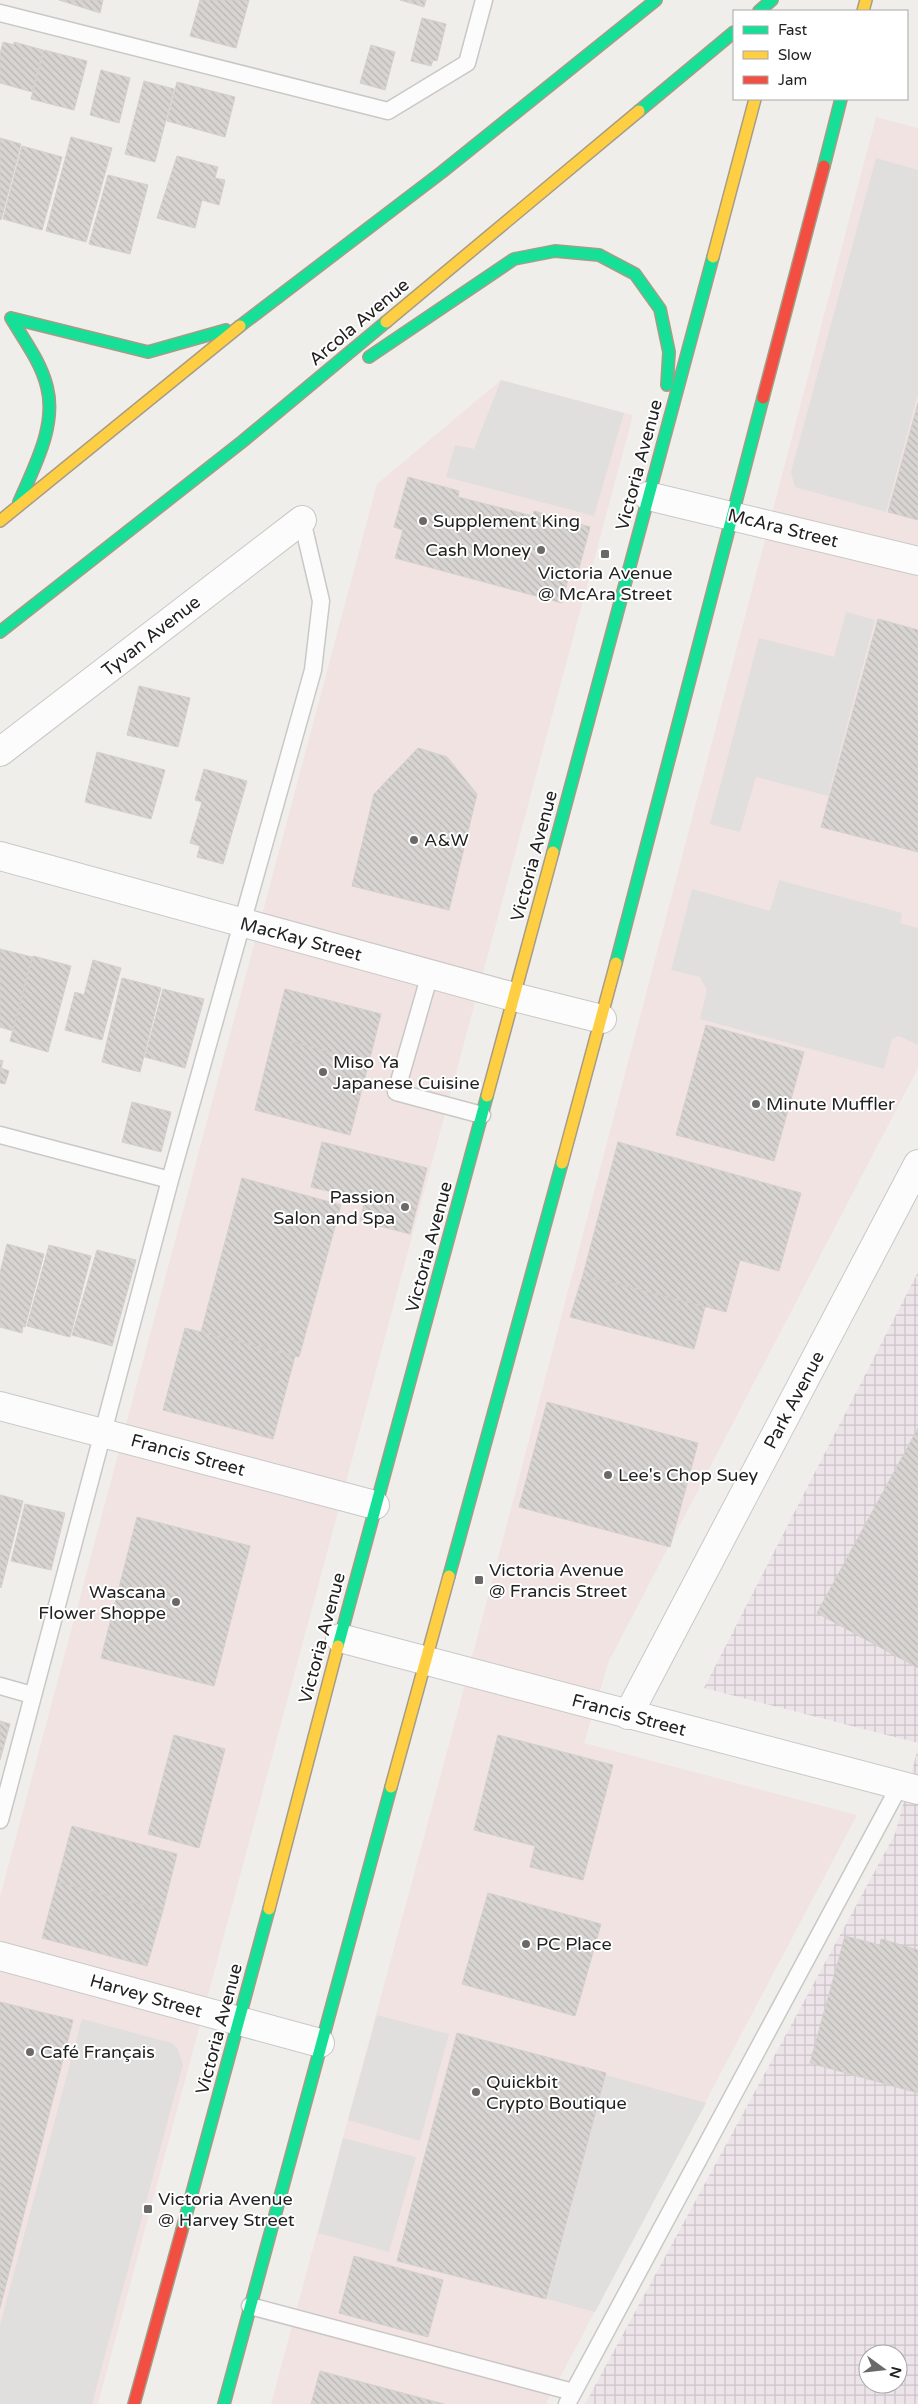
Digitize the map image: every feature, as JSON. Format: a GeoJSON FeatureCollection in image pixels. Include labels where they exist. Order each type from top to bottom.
{"type":"FeatureCollection","features":[{"type":"Feature","properties":{"kind":"main road"},"geometry":{"type":"LineString","coordinates":[[0,521],[240,326],[442,172],[656,0]]}},
{"type":"Feature","properties":{"kind":"main road"},"geometry":{"type":"LineString","coordinates":[[760,10],[772,0]]}},
{"type":"Feature","properties":{"kind":"main road","name":"Arcola Avenue"},"geometry":{"type":"LineString","coordinates":[[0,632],[243,441],[733,33]]}},
{"type":"Feature","properties":{"kind":"main road","name":"Victoria Avenue"},"geometry":{"type":"LineString","coordinates":[[134,2404],[239,2022],[375,1505],[514,997],[755,100]]}},
{"type":"Feature","properties":{"kind":"main road"},"geometry":{"type":"LineString","coordinates":[[224,2404],[320,2043],[602,1019],[841,100]]}},
{"type":"Feature","properties":{"kind":"main road"},"geometry":{"type":"LineString","coordinates":[[358,364],[514,259],[554,251],[599,255],[635,274],[660,309],[669,352],[664,438]]}},
{"type":"Feature","properties":{"kind":"main road"},"geometry":{"type":"LineString","coordinates":[[5,317],[148,352],[240,326]]}},
{"type":"Feature","properties":{"kind":"main road"},"geometry":{"type":"LineString","coordinates":[[5,317],[34,356],[47,388],[48,419],[41,453],[17,507]]}},
{"type":"Feature","properties":{"kind":"main road"},"geometry":{"type":"LineString","coordinates":[[243,441],[342,375]]}},
{"type":"Feature","properties":{"kind":"street","name":"McAra Street"},"geometry":{"type":"LineString","coordinates":[[648,496],[918,561]]}},
{"type":"Feature","properties":{"kind":"street","name":"Tyvan Avenue"},"geometry":{"type":"LineString","coordinates":[[0,752],[302,520]]}},
{"type":"Feature","properties":{"kind":"street","name":"MacKay Street"},"geometry":{"type":"LineString","coordinates":[[0,856],[514,997],[602,1019]]}},
{"type":"Feature","properties":{"kind":"street","name":"Park Avenue"},"geometry":{"type":"LineString","coordinates":[[628,1715],[918,1164]]}},
{"type":"Feature","properties":{"kind":"street","name":"Francis Street"},"geometry":{"type":"LineString","coordinates":[[0,1406],[375,1505]]}},
{"type":"Feature","properties":{"kind":"street","name":"Francis Street"},"geometry":{"type":"LineString","coordinates":[[340,1638],[628,1715],[909,1787]]}},
{"type":"Feature","properties":{"kind":"street","name":"Harvey Street"},"geometry":{"type":"LineString","coordinates":[[0,1956],[320,2043]]}},
{"type":"Feature","properties":{"kind":"lane"},"geometry":{"type":"LineString","coordinates":[[0,13],[388,111],[467,63],[484,0]]}},
{"type":"Feature","properties":{"kind":"lane"},"geometry":{"type":"LineString","coordinates":[[0,1820],[102,1432],[240,922],[313,670],[321,601],[302,520]]}},
{"type":"Feature","properties":{"kind":"lane"},"geometry":{"type":"LineString","coordinates":[[430,974],[396,1092],[482,1115]]}},
{"type":"Feature","properties":{"kind":"lane"},"geometry":{"type":"LineString","coordinates":[[0,1135],[170,1180]]}},
{"type":"Feature","properties":{"kind":"lane"},"geometry":{"type":"LineString","coordinates":[[0,1686],[32,1695]]}},
{"type":"Feature","properties":{"kind":"lane"},"geometry":{"type":"LineString","coordinates":[[250,2306],[570,2398],[909,1787]]}},
{"type":"Feature","properties":{"kind":"shaded area"},"geometry":{"type":"Polygon","coordinates":[[[876,117],[918,128],[918,1068],[609,1661],[584,1743],[857,1815],[546,2404],[271,2404],[455,1722],[876,117]]]}},
{"type":"Feature","properties":{"kind":"shaded area"},"geometry":{"type":"Polygon","coordinates":[[[876,158],[918,170],[918,394],[886,512],[795,487],[791,472],[876,158]]]}},
{"type":"Feature","properties":{"kind":"shaded area"},"geometry":{"type":"Polygon","coordinates":[[[501,380],[633,415],[98,2404],[0,2404],[0,1897],[377,484],[501,380]]]}},
{"type":"Feature","properties":{"kind":"shaded area"},"geometry":{"type":"Polygon","coordinates":[[[501,380],[624,413],[594,516],[446,477],[455,445],[474,449],[501,380]]]}},
{"type":"Feature","properties":{"kind":"shaded area"},"geometry":{"type":"Polygon","coordinates":[[[846,612],[875,620],[828,796],[756,777],[740,832],[710,824],[759,638],[834,657],[846,612]]]}},
{"type":"Feature","properties":{"kind":"shaded area"},"geometry":{"type":"Polygon","coordinates":[[[779,880],[902,913],[900,923],[918,928],[918,1045],[899,1036],[892,1039],[884,1069],[700,1019],[707,990],[700,977],[671,970],[692,889],[770,911],[779,880]]]}},
{"type":"Feature","properties":{"kind":"shaded area"},"geometry":{"type":"Polygon","coordinates":[[[918,1272],[918,1743],[704,1688],[918,1272]]]}},
{"type":"Feature","properties":{"kind":"shaded area"},"geometry":{"type":"Polygon","coordinates":[[[918,1748],[918,2404],[585,2404],[895,1834],[918,1748]]]}},
{"type":"Feature","properties":{"kind":"shaded area"},"geometry":{"type":"Polygon","coordinates":[[[377,2015],[449,2034],[420,2141],[348,2120],[377,2015]]]}},
{"type":"Feature","properties":{"kind":"shaded area"},"geometry":{"type":"Polygon","coordinates":[[[82,2019],[172,2043],[177,2048],[183,2064],[92,2404],[0,2404],[0,2325],[82,2019]]]}},
{"type":"Feature","properties":{"kind":"shaded area"},"geometry":{"type":"Polygon","coordinates":[[[606,2075],[706,2103],[595,2312],[547,2299],[606,2075]]]}},
{"type":"Feature","properties":{"kind":"shaded area"},"geometry":{"type":"Polygon","coordinates":[[[343,2138],[416,2157],[389,2252],[318,2233],[343,2138]]]}},
{"type":"Feature","properties":{"kind":"building"},"geometry":{"type":"Polygon","coordinates":[[[59,0],[103,0],[100,13],[59,0]]]}},
{"type":"Feature","properties":{"kind":"building"},"geometry":{"type":"Polygon","coordinates":[[[200,0],[249,0],[236,48],[190,36],[200,0]]]}},
{"type":"Feature","properties":{"kind":"building"},"geometry":{"type":"Polygon","coordinates":[[[400,0],[426,0],[424,7],[400,0]]]}},
{"type":"Feature","properties":{"kind":"building"},"geometry":{"type":"Polygon","coordinates":[[[422,18],[446,24],[437,61],[433,60],[431,66],[411,61],[422,18]]]}},
{"type":"Feature","properties":{"kind":"building"},"geometry":{"type":"Polygon","coordinates":[[[3,42],[14,45],[14,42],[43,50],[32,92],[0,83],[0,54],[3,42]]]}},
{"type":"Feature","properties":{"kind":"building"},"geometry":{"type":"Polygon","coordinates":[[[371,45],[395,52],[385,90],[360,83],[371,45]]]}},
{"type":"Feature","properties":{"kind":"building"},"geometry":{"type":"Polygon","coordinates":[[[44,50],[87,61],[74,110],[31,99],[44,50]]]}},
{"type":"Feature","properties":{"kind":"building"},"geometry":{"type":"Polygon","coordinates":[[[101,70],[130,78],[119,123],[90,115],[101,70]]]}},
{"type":"Feature","properties":{"kind":"building"},"geometry":{"type":"Polygon","coordinates":[[[144,81],[174,89],[155,162],[125,154],[144,81]]]}},
{"type":"Feature","properties":{"kind":"building"},"geometry":{"type":"Polygon","coordinates":[[[177,82],[235,97],[225,137],[167,121],[177,82]]]}},
{"type":"Feature","properties":{"kind":"building"},"geometry":{"type":"Polygon","coordinates":[[[71,137],[112,148],[86,242],[46,231],[71,137]]]}},
{"type":"Feature","properties":{"kind":"building"},"geometry":{"type":"Polygon","coordinates":[[[0,138],[21,144],[1,220],[0,219],[0,138]]]}},
{"type":"Feature","properties":{"kind":"building"},"geometry":{"type":"Polygon","coordinates":[[[22,146],[62,157],[42,230],[3,219],[22,146]]]}},
{"type":"Feature","properties":{"kind":"building"},"geometry":{"type":"Polygon","coordinates":[[[177,156],[218,167],[215,178],[225,180],[219,205],[202,200],[195,228],[157,218],[177,156]]]}},
{"type":"Feature","properties":{"kind":"building"},"geometry":{"type":"Polygon","coordinates":[[[108,175],[148,185],[130,254],[89,244],[108,175]]]}},
{"type":"Feature","properties":{"kind":"building"},"geometry":{"type":"Polygon","coordinates":[[[918,403],[918,520],[888,512],[918,403]]]}},
{"type":"Feature","properties":{"kind":"building"},"geometry":{"type":"Polygon","coordinates":[[[408,477],[459,491],[458,497],[533,516],[534,511],[590,527],[577,576],[569,574],[562,603],[395,558],[403,530],[394,527],[408,477]]]}},
{"type":"Feature","properties":{"kind":"building"},"geometry":{"type":"Polygon","coordinates":[[[878,619],[918,630],[918,852],[821,827],[878,619]]]}},
{"type":"Feature","properties":{"kind":"building"},"geometry":{"type":"Polygon","coordinates":[[[139,686],[190,698],[178,747],[127,735],[139,686]]]}},
{"type":"Feature","properties":{"kind":"building","name":"A&W"},"geometry":{"type":"Polygon","coordinates":[[[418,748],[447,757],[477,794],[449,910],[352,886],[374,794],[418,748]]]}},
{"type":"Feature","properties":{"kind":"building"},"geometry":{"type":"Polygon","coordinates":[[[97,752],[165,770],[151,819],[85,802],[97,752]]]}},
{"type":"Feature","properties":{"kind":"building"},"geometry":{"type":"Polygon","coordinates":[[[204,769],[247,781],[223,864],[197,857],[200,846],[190,843],[202,802],[195,800],[204,769]]]}},
{"type":"Feature","properties":{"kind":"building"},"geometry":{"type":"Polygon","coordinates":[[[0,949],[32,957],[13,1031],[0,1027],[0,949]]]}},
{"type":"Feature","properties":{"kind":"building"},"geometry":{"type":"Polygon","coordinates":[[[33,956],[71,966],[48,1052],[10,1041],[33,956]]]}},
{"type":"Feature","properties":{"kind":"building"},"geometry":{"type":"Polygon","coordinates":[[[93,960],[121,968],[102,1040],[65,1030],[75,992],[84,995],[93,960]]]}},
{"type":"Feature","properties":{"kind":"building"},"geometry":{"type":"Polygon","coordinates":[[[122,978],[161,988],[140,1072],[102,1062],[122,978]]]}},
{"type":"Feature","properties":{"kind":"building"},"geometry":{"type":"Polygon","coordinates":[[[163,989],[204,999],[185,1068],[145,1057],[163,989]]]}},
{"type":"Feature","properties":{"kind":"building"},"geometry":{"type":"Polygon","coordinates":[[[285,989],[381,1014],[369,1062],[273,1037],[285,989]]]}},
{"type":"Feature","properties":{"kind":"building"},"geometry":{"type":"Polygon","coordinates":[[[706,1025],[804,1052],[774,1161],[676,1135],[706,1025]]]}},
{"type":"Feature","properties":{"kind":"building"},"geometry":{"type":"Polygon","coordinates":[[[273,1037],[369,1062],[350,1135],[255,1110],[273,1037]]]}},
{"type":"Feature","properties":{"kind":"building"},"geometry":{"type":"Polygon","coordinates":[[[0,1060],[3,1061],[1,1068],[9,1071],[5,1084],[0,1083],[0,1060]]]}},
{"type":"Feature","properties":{"kind":"building"},"geometry":{"type":"Polygon","coordinates":[[[132,1102],[171,1112],[161,1152],[122,1142],[132,1102]]]}},
{"type":"Feature","properties":{"kind":"building"},"geometry":{"type":"Polygon","coordinates":[[[322,1142],[427,1168],[410,1234],[360,1221],[365,1200],[311,1187],[322,1142]]]}},
{"type":"Feature","properties":{"kind":"building"},"geometry":{"type":"Polygon","coordinates":[[[618,1142],[801,1193],[779,1271],[740,1260],[726,1312],[583,1275],[618,1142]]]}},
{"type":"Feature","properties":{"kind":"building"},"geometry":{"type":"Polygon","coordinates":[[[242,1178],[341,1205],[299,1357],[201,1332],[242,1178]]]}},
{"type":"Feature","properties":{"kind":"building"},"geometry":{"type":"Polygon","coordinates":[[[7,1244],[44,1254],[22,1333],[0,1327],[0,1273],[7,1244]]]}},
{"type":"Feature","properties":{"kind":"building"},"geometry":{"type":"Polygon","coordinates":[[[49,1245],[91,1256],[70,1337],[27,1326],[49,1245]]]}},
{"type":"Feature","properties":{"kind":"building"},"geometry":{"type":"Polygon","coordinates":[[[97,1250],[136,1260],[112,1346],[72,1335],[97,1250]]]}},
{"type":"Feature","properties":{"kind":"building"},"geometry":{"type":"Polygon","coordinates":[[[583,1275],[705,1307],[694,1349],[570,1317],[583,1275]]]}},
{"type":"Feature","properties":{"kind":"building"},"geometry":{"type":"Polygon","coordinates":[[[185,1328],[295,1356],[273,1439],[163,1410],[185,1328]]]}},
{"type":"Feature","properties":{"kind":"building","name":"Lee's Chop Suey"},"geometry":{"type":"Polygon","coordinates":[[[547,1402],[698,1443],[670,1547],[519,1507],[547,1402]]]}},
{"type":"Feature","properties":{"kind":"building"},"geometry":{"type":"Polygon","coordinates":[[[918,1428],[918,1668],[817,1613],[918,1428]]]}},
{"type":"Feature","properties":{"kind":"building"},"geometry":{"type":"Polygon","coordinates":[[[0,1495],[23,1501],[1,1588],[0,1587],[0,1495]]]}},
{"type":"Feature","properties":{"kind":"building"},"geometry":{"type":"Polygon","coordinates":[[[25,1504],[65,1513],[51,1570],[11,1561],[25,1504]]]}},
{"type":"Feature","properties":{"kind":"building","name":"Wascana Flower Shoppe"},"geometry":{"type":"Polygon","coordinates":[[[137,1517],[250,1546],[214,1686],[101,1658],[137,1517]]]}},
{"type":"Feature","properties":{"kind":"building"},"geometry":{"type":"Polygon","coordinates":[[[0,1721],[10,1724],[0,1760],[0,1721]]]}},
{"type":"Feature","properties":{"kind":"building"},"geometry":{"type":"Polygon","coordinates":[[[174,1735],[225,1749],[199,1848],[148,1834],[174,1735]]]}},
{"type":"Feature","properties":{"kind":"building"},"geometry":{"type":"Polygon","coordinates":[[[498,1735],[613,1765],[583,1880],[530,1867],[535,1846],[474,1830],[498,1735]]]}},
{"type":"Feature","properties":{"kind":"building"},"geometry":{"type":"Polygon","coordinates":[[[72,1826],[177,1854],[163,1910],[57,1882],[72,1826]]]}},
{"type":"Feature","properties":{"kind":"building"},"geometry":{"type":"Polygon","coordinates":[[[57,1882],[163,1910],[147,1966],[42,1938],[57,1882]]]}},
{"type":"Feature","properties":{"kind":"building"},"geometry":{"type":"Polygon","coordinates":[[[488,1893],[601,1924],[575,2016],[462,1984],[488,1893]]]}},
{"type":"Feature","properties":{"kind":"building"},"geometry":{"type":"Polygon","coordinates":[[[845,1936],[880,1945],[881,1939],[918,1950],[918,2093],[810,2063],[845,1936]]]}},
{"type":"Feature","properties":{"kind":"building"},"geometry":{"type":"Polygon","coordinates":[[[0,2002],[73,2020],[0,2308],[0,2002]]]}},
{"type":"Feature","properties":{"kind":"building"},"geometry":{"type":"Polygon","coordinates":[[[457,2033],[606,2073],[546,2299],[397,2261],[457,2033]]]}},
{"type":"Feature","properties":{"kind":"building"},"geometry":{"type":"Polygon","coordinates":[[[354,2256],[443,2280],[428,2337],[339,2313],[354,2256]]]}},
{"type":"Feature","properties":{"kind":"building"},"geometry":{"type":"Polygon","coordinates":[[[320,2371],[444,2404],[311,2404],[320,2371]]]}},
{"type":"Feature","properties":{"kind":"traffic: fast"},"geometry":{"type":"LineString","coordinates":[[240,326],[442,172],[656,0]]}},
{"type":"Feature","properties":{"kind":"traffic: fast"},"geometry":{"type":"LineString","coordinates":[[760,10],[772,0]]}},
{"type":"Feature","properties":{"kind":"traffic: fast"},"geometry":{"type":"LineString","coordinates":[[639,111],[733,33]]}},
{"type":"Feature","properties":{"kind":"traffic: fast"},"geometry":{"type":"LineString","coordinates":[[824,166],[841,100]]}},
{"type":"Feature","properties":{"kind":"traffic: fast"},"geometry":{"type":"LineString","coordinates":[[369,357],[514,259],[555,251],[599,255],[635,274],[660,309],[669,352],[667,385]]}},
{"type":"Feature","properties":{"kind":"traffic: fast"},"geometry":{"type":"LineString","coordinates":[[553,852],[713,257]]}},
{"type":"Feature","properties":{"kind":"traffic: fast"},"geometry":{"type":"LineString","coordinates":[[11,318],[148,352],[226,330]]}},
{"type":"Feature","properties":{"kind":"traffic: fast"},"geometry":{"type":"LineString","coordinates":[[11,318],[41,369],[47,387],[49,402],[49,417],[42,446],[19,502]]}},
{"type":"Feature","properties":{"kind":"traffic: fast"},"geometry":{"type":"LineString","coordinates":[[0,632],[243,441],[386,322]]}},
{"type":"Feature","properties":{"kind":"traffic: fast"},"geometry":{"type":"LineString","coordinates":[[616,963],[763,398]]}},
{"type":"Feature","properties":{"kind":"traffic: fast"},"geometry":{"type":"LineString","coordinates":[[338,1646],[487,1096]]}},
{"type":"Feature","properties":{"kind":"traffic: fast"},"geometry":{"type":"LineString","coordinates":[[449,1576],[562,1163]]}},
{"type":"Feature","properties":{"kind":"traffic: fast"},"geometry":{"type":"LineString","coordinates":[[224,2404],[391,1787]]}},
{"type":"Feature","properties":{"kind":"traffic: fast"},"geometry":{"type":"LineString","coordinates":[[182,2230],[269,1909]]}},
{"type":"Feature","properties":{"kind":"traffic: slow"},"geometry":{"type":"LineString","coordinates":[[863,10],[866,0]]}},
{"type":"Feature","properties":{"kind":"traffic: slow"},"geometry":{"type":"LineString","coordinates":[[713,257],[755,100]]}},
{"type":"Feature","properties":{"kind":"traffic: slow"},"geometry":{"type":"LineString","coordinates":[[386,322],[639,111]]}},
{"type":"Feature","properties":{"kind":"traffic: slow"},"geometry":{"type":"LineString","coordinates":[[0,521],[240,326]]}},
{"type":"Feature","properties":{"kind":"traffic: slow"},"geometry":{"type":"LineString","coordinates":[[487,1096],[553,852]]}},
{"type":"Feature","properties":{"kind":"traffic: slow"},"geometry":{"type":"LineString","coordinates":[[562,1163],[616,963]]}},
{"type":"Feature","properties":{"kind":"traffic: slow"},"geometry":{"type":"LineString","coordinates":[[391,1787],[449,1576]]}},
{"type":"Feature","properties":{"kind":"traffic: slow"},"geometry":{"type":"LineString","coordinates":[[269,1909],[338,1646]]}},
{"type":"Feature","properties":{"kind":"traffic: jam"},"geometry":{"type":"LineString","coordinates":[[763,398],[824,166]]}},
{"type":"Feature","properties":{"kind":"traffic: jam"},"geometry":{"type":"LineString","coordinates":[[134,2404],[182,2230]]}},
{"type":"Feature","properties":{"kind":"place","name":"Supplement King"},"geometry":{"type":"Point","coordinates":[423,521]}},
{"type":"Feature","properties":{"kind":"place","name":"Cash Money"},"geometry":{"type":"Point","coordinates":[541,550]}},
{"type":"Feature","properties":{"kind":"place","name":"Victoria Avenue @ McAra Street"},"geometry":{"type":"Point","coordinates":[605,554]}},
{"type":"Feature","properties":{"kind":"place","name":"A&W"},"geometry":{"type":"Point","coordinates":[414,840]}},
{"type":"Feature","properties":{"kind":"place","name":"Miso Ya Japanese Cuisine"},"geometry":{"type":"Point","coordinates":[323,1072]}},
{"type":"Feature","properties":{"kind":"place","name":"Minute Muffler"},"geometry":{"type":"Point","coordinates":[756,1104]}},
{"type":"Feature","properties":{"kind":"place","name":"Passion Salon and Spa"},"geometry":{"type":"Point","coordinates":[405,1207]}},
{"type":"Feature","properties":{"kind":"place","name":"Lee's Chop Suey"},"geometry":{"type":"Point","coordinates":[608,1475]}},
{"type":"Feature","properties":{"kind":"place","name":"Victoria Avenue @ Francis Street"},"geometry":{"type":"Point","coordinates":[479,1580]}},
{"type":"Feature","properties":{"kind":"place","name":"Wascana Flower Shoppe"},"geometry":{"type":"Point","coordinates":[176,1602]}},
{"type":"Feature","properties":{"kind":"place","name":"PC Place"},"geometry":{"type":"Point","coordinates":[526,1944]}},
{"type":"Feature","properties":{"kind":"place","name":"Café Français"},"geometry":{"type":"Point","coordinates":[30,2052]}},
{"type":"Feature","properties":{"kind":"place","name":"Quickbit Crypto Boutique"},"geometry":{"type":"Point","coordinates":[476,2092]}},
{"type":"Feature","properties":{"kind":"place","name":"Victoria Avenue @ Harvey Street"},"geometry":{"type":"Point","coordinates":[148,2209]}}]}
